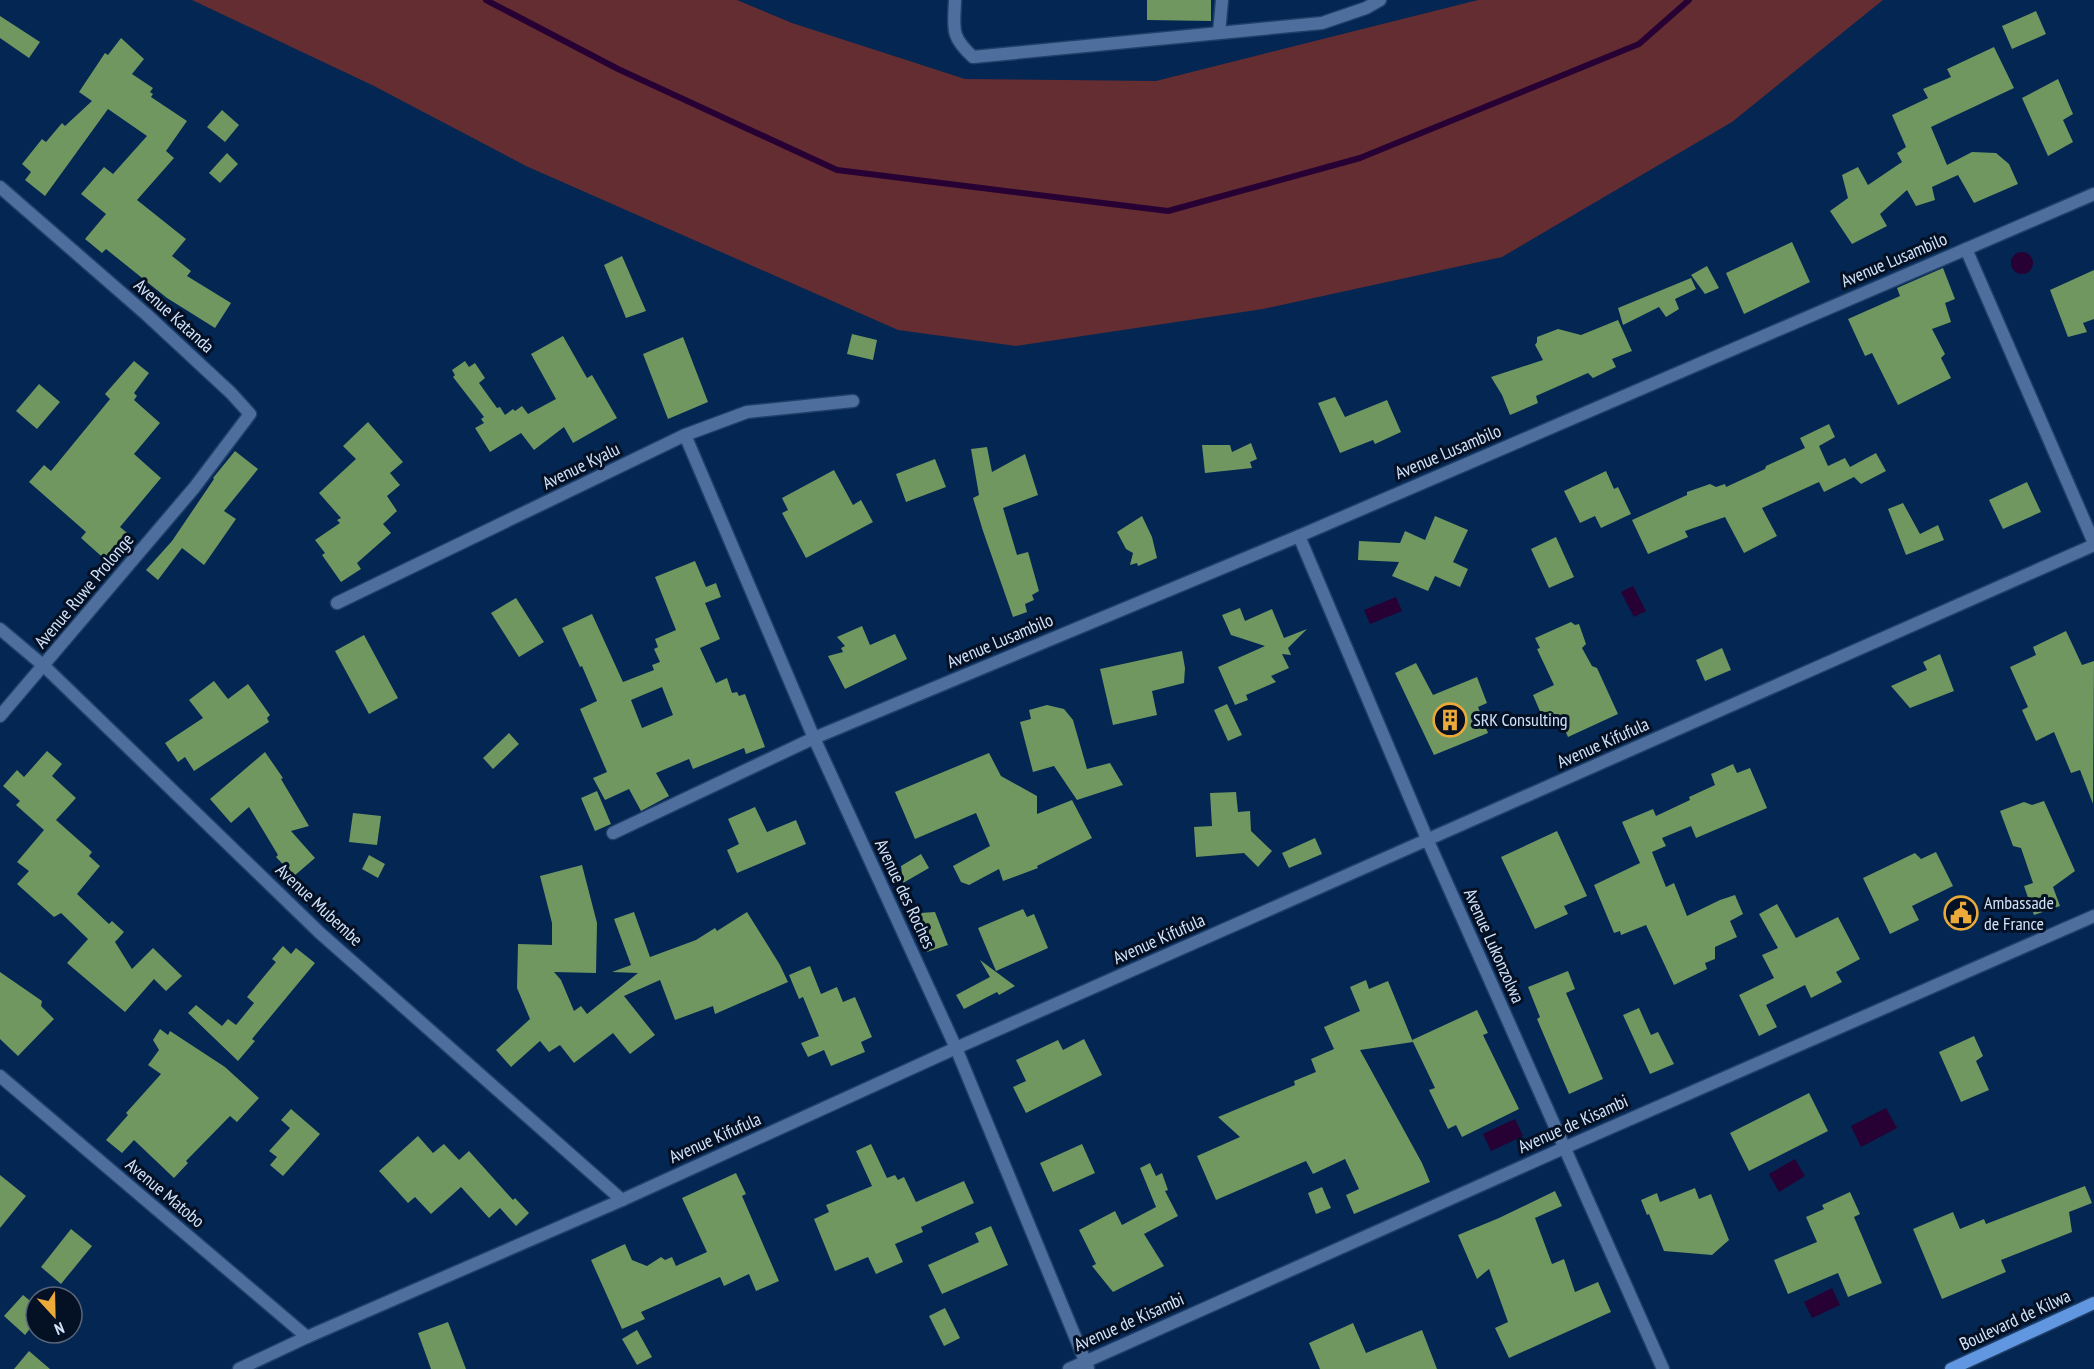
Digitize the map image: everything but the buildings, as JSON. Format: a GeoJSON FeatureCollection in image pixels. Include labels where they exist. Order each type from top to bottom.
{"type":"FeatureCollection","features":[{"type":"Feature","properties":{"kind":"street"},"geometry":{"type":"LineString","coordinates":[[956,0],[954,28],[959,44],[973,57],[1322,23],[1366,8],[1380,0]]}},
{"type":"Feature","properties":{"kind":"street"},"geometry":{"type":"LineString","coordinates":[[1219,33],[1222,0]]}},
{"type":"Feature","properties":{"kind":"street","name":"Avenue Katanda"},"geometry":{"type":"LineString","coordinates":[[0,187],[147,315],[231,393],[250,414],[194,488]]}},
{"type":"Feature","properties":{"kind":"street","name":"Avenue Lusambilo"},"geometry":{"type":"LineString","coordinates":[[613,832],[814,738],[1299,536],[2094,194]]}},
{"type":"Feature","properties":{"kind":"street"},"geometry":{"type":"LineString","coordinates":[[1966,249],[2094,544]]}},
{"type":"Feature","properties":{"kind":"street","name":"Avenue Kyalu"},"geometry":{"type":"LineString","coordinates":[[336,603],[686,435],[747,412],[853,401]]}},
{"type":"Feature","properties":{"kind":"street","name":"Avenue des Roches"},"geometry":{"type":"LineString","coordinates":[[686,435],[814,738],[956,1048],[1087,1365]]}},
{"type":"Feature","properties":{"kind":"street","name":"Avenue Ruwe Prolonge"},"geometry":{"type":"LineString","coordinates":[[0,716],[194,488]]}},
{"type":"Feature","properties":{"kind":"street","name":"Avenue Lukonzolwa"},"geometry":{"type":"LineString","coordinates":[[1299,536],[1428,841],[1663,1369]]}},
{"type":"Feature","properties":{"kind":"street","name":"Avenue Kifufula"},"geometry":{"type":"LineString","coordinates":[[239,1369],[307,1337],[622,1200],[956,1048],[1428,841],[2094,544]]}},
{"type":"Feature","properties":{"kind":"street","name":"Avenue Mubembe"},"geometry":{"type":"LineString","coordinates":[[0,628],[44,666],[320,933],[622,1200]]}},
{"type":"Feature","properties":{"kind":"street","name":"Avenue de Kisambi"},"geometry":{"type":"LineString","coordinates":[[1069,1369],[1087,1365],[1564,1148],[2094,916]]}},
{"type":"Feature","properties":{"kind":"street","name":"Avenue Matobo"},"geometry":{"type":"LineString","coordinates":[[0,1076],[307,1337]]}},
{"type":"Feature","properties":{"kind":"street","name":"Boulevard de Kilwa"},"geometry":{"type":"LineString","coordinates":[[1951,1369],[2094,1304]]}},
{"type":"Feature","properties":{"kind":"shaded area"},"geometry":{"type":"Polygon","coordinates":[[[192,0],[737,0],[792,23],[965,79],[1156,81],[1478,0],[1883,0],[1732,122],[1502,257],[1263,309],[1016,346],[898,330],[526,166],[374,86],[192,0]]]}},
{"type":"Feature","properties":{"kind":"shaded area"},"geometry":{"type":"Polygon","coordinates":[[[2022,252],[2030,255],[2033,263],[2030,271],[2022,274],[2014,271],[2011,263],[2014,255],[2022,252]]]}},
{"type":"Feature","properties":{"kind":"shaded area"},"geometry":{"type":"Polygon","coordinates":[[[1633,586],[1646,611],[1634,617],[1621,592],[1633,586]]]}},
{"type":"Feature","properties":{"kind":"shaded area"},"geometry":{"type":"Polygon","coordinates":[[[1396,597],[1402,611],[1370,624],[1364,610],[1396,597]]]}},
{"type":"Feature","properties":{"kind":"shaded area"},"geometry":{"type":"Polygon","coordinates":[[[1886,1108],[1897,1128],[1861,1147],[1851,1126],[1886,1108]]]}},
{"type":"Feature","properties":{"kind":"shaded area"},"geometry":{"type":"Polygon","coordinates":[[[1515,1119],[1523,1136],[1491,1151],[1483,1134],[1515,1119]]]}},
{"type":"Feature","properties":{"kind":"shaded area"},"geometry":{"type":"Polygon","coordinates":[[[1795,1159],[1805,1176],[1779,1192],[1769,1174],[1795,1159]]]}},
{"type":"Feature","properties":{"kind":"shaded area"},"geometry":{"type":"Polygon","coordinates":[[[1832,1288],[1840,1305],[1812,1318],[1804,1302],[1832,1288]]]}},
{"type":"Feature","properties":{"kind":"waterway"},"geometry":{"type":"LineString","coordinates":[[486,0],[618,69],[837,170],[1168,211],[1360,158],[1639,44],[1689,0]]}},
{"type":"Feature","properties":{"kind":"place","name":"SRK Consulting"},"geometry":{"type":"Point","coordinates":[1450,720]}},
{"type":"Feature","properties":{"kind":"place","name":"Ambassade de France"},"geometry":{"type":"Point","coordinates":[1961,913]}}]}
